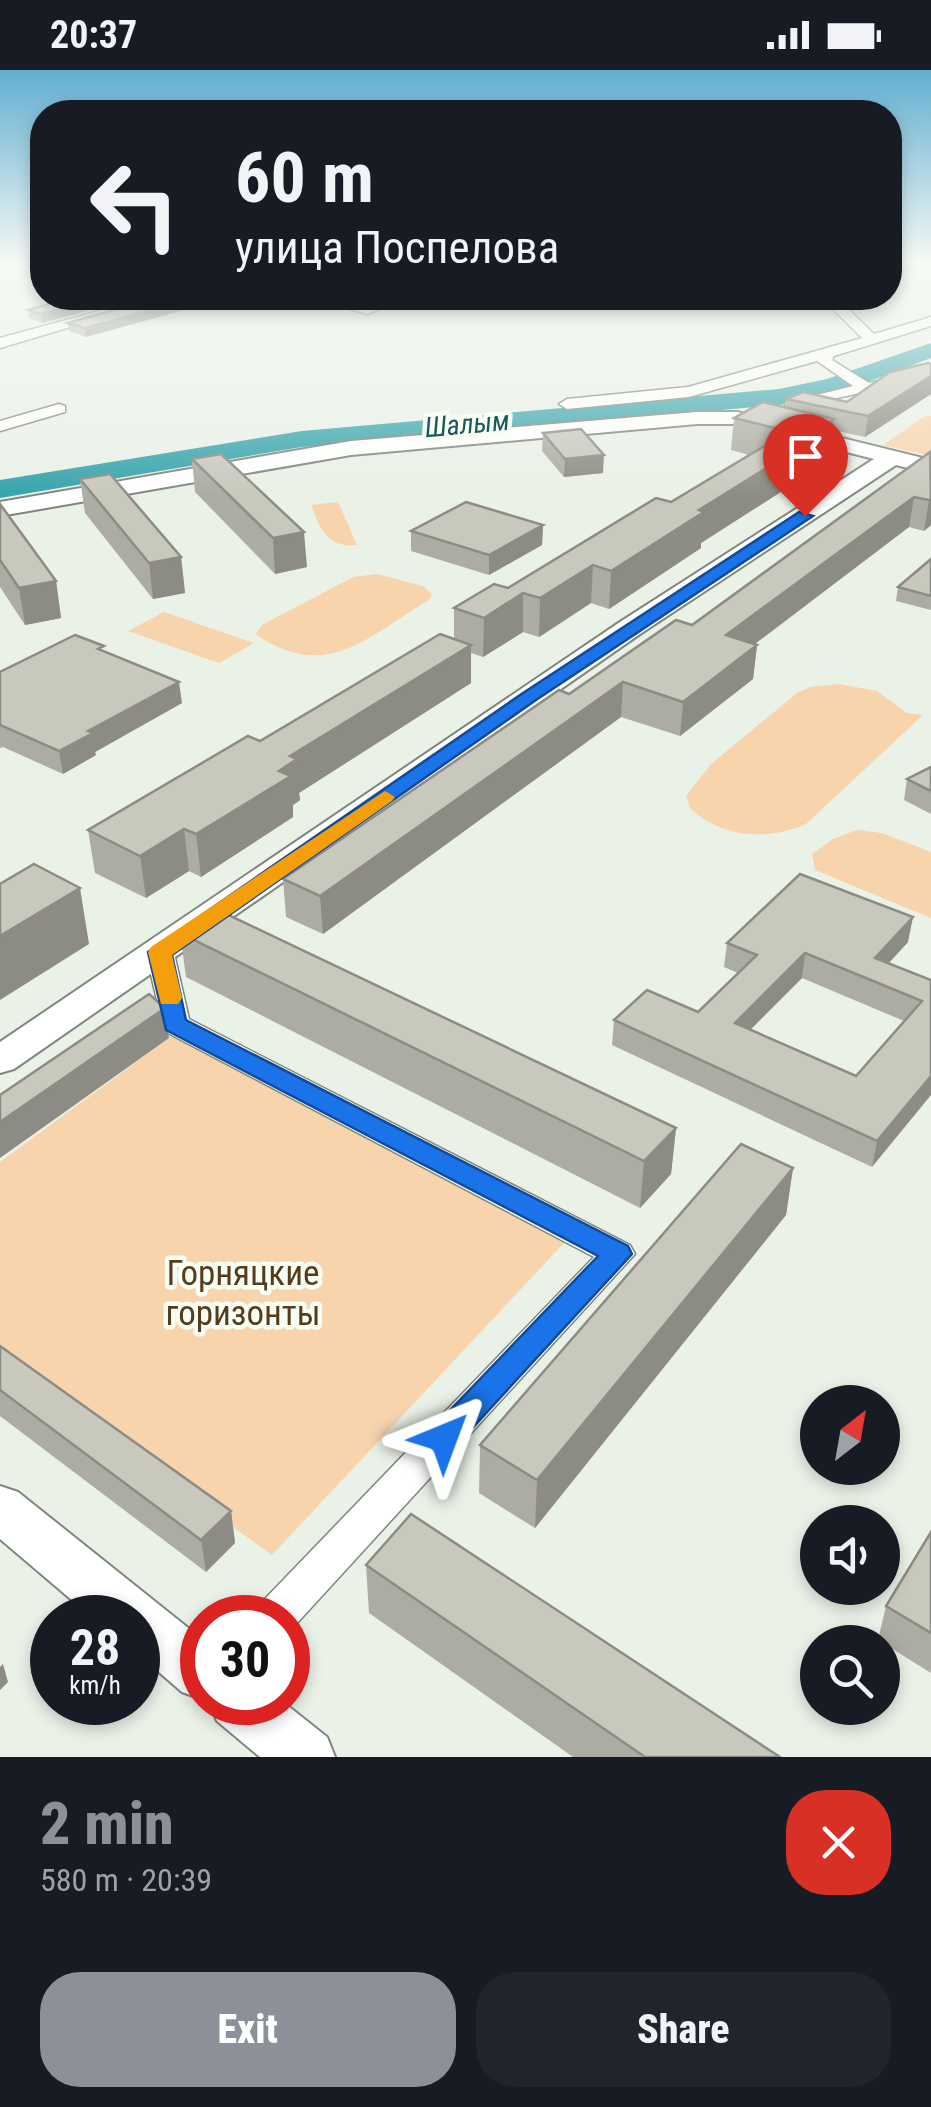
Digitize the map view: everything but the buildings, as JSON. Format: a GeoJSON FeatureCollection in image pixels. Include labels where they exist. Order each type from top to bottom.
{"type":"FeatureCollection","features":[{"type":"Feature","properties":{"kind":"street"},"geometry":{"type":"LineString","coordinates":[[567,404],[688,392],[865,341]]}},
{"type":"Feature","properties":{"kind":"street"},"geometry":{"type":"LineString","coordinates":[[827,353],[824,362],[867,388]]}},
{"type":"Feature","properties":{"kind":"street"},"geometry":{"type":"LineString","coordinates":[[0,509],[351,448],[697,418],[737,418],[931,374]]}},
{"type":"Feature","properties":{"kind":"street"},"geometry":{"type":"LineString","coordinates":[[0,426],[59,410]]}},
{"type":"Feature","properties":{"kind":"street"},"geometry":{"type":"LineString","coordinates":[[737,418],[931,467]]}},
{"type":"Feature","properties":{"kind":"street"},"geometry":{"type":"LineString","coordinates":[[0,1060],[530,696],[892,458]]}},
{"type":"Feature","properties":{"kind":"street"},"geometry":{"type":"LineString","coordinates":[[160,952],[175,1024],[618,1254],[296,1595]]}},
{"type":"Feature","properties":{"kind":"street"},"geometry":{"type":"LineString","coordinates":[[0,1508],[107,1595]]}},
{"type":"Feature","properties":{"kind":"street"},"geometry":{"type":"LineString","coordinates":[[160,1639],[180,1655]]}},
{"type":"Feature","properties":{"kind":"street"},"geometry":{"type":"LineString","coordinates":[[266,1725],[306,1757]]}},
{"type":"Feature","properties":{"kind":"green space"},"geometry":{"type":"Polygon","coordinates":[[[925,416],[931,416],[931,456],[883,445],[925,416]]]}},
{"type":"Feature","properties":{"kind":"green space"},"geometry":{"type":"Polygon","coordinates":[[[338,502],[357,545],[339,544],[327,536],[311,505],[338,502]]]}},
{"type":"Feature","properties":{"kind":"green space"},"geometry":{"type":"Polygon","coordinates":[[[377,574],[423,586],[432,594],[429,600],[366,640],[325,655],[304,655],[255,634],[262,625],[353,577],[377,574]]]}},
{"type":"Feature","properties":{"kind":"green space"},"geometry":{"type":"Polygon","coordinates":[[[164,612],[254,643],[219,663],[128,631],[164,612]]]}},
{"type":"Feature","properties":{"kind":"green space"},"geometry":{"type":"Polygon","coordinates":[[[839,684],[877,691],[907,713],[923,715],[806,824],[776,833],[745,834],[716,826],[690,808],[686,796],[711,764],[797,693],[810,687],[839,684]]]}},
{"type":"Feature","properties":{"kind":"green space"},"geometry":{"type":"Polygon","coordinates":[[[857,830],[882,833],[931,852],[931,918],[815,870],[812,854],[833,839],[857,830]]]}},
{"type":"Feature","properties":{"kind":"green space","name":"Горняцкие горизонты"},"geometry":{"type":"Polygon","coordinates":[[[173,1035],[564,1243],[272,1555],[0,1359],[0,1162],[173,1035]]]}},
{"type":"Feature","properties":{"kind":"waterway","name":"Шалым"},"geometry":{"type":"LineString","coordinates":[[0,489],[302,439],[779,397],[834,385],[931,350]]}},
{"type":"Feature","properties":{"kind":"slow traffic"},"geometry":{"type":"LineString","coordinates":[[169,998],[160,952],[385,797]]}},
{"type":"Feature","properties":{"kind":"route"},"geometry":{"type":"LineString","coordinates":[[444,1438],[618,1254],[175,1024],[160,952],[630,628],[805,516]]}}]}
